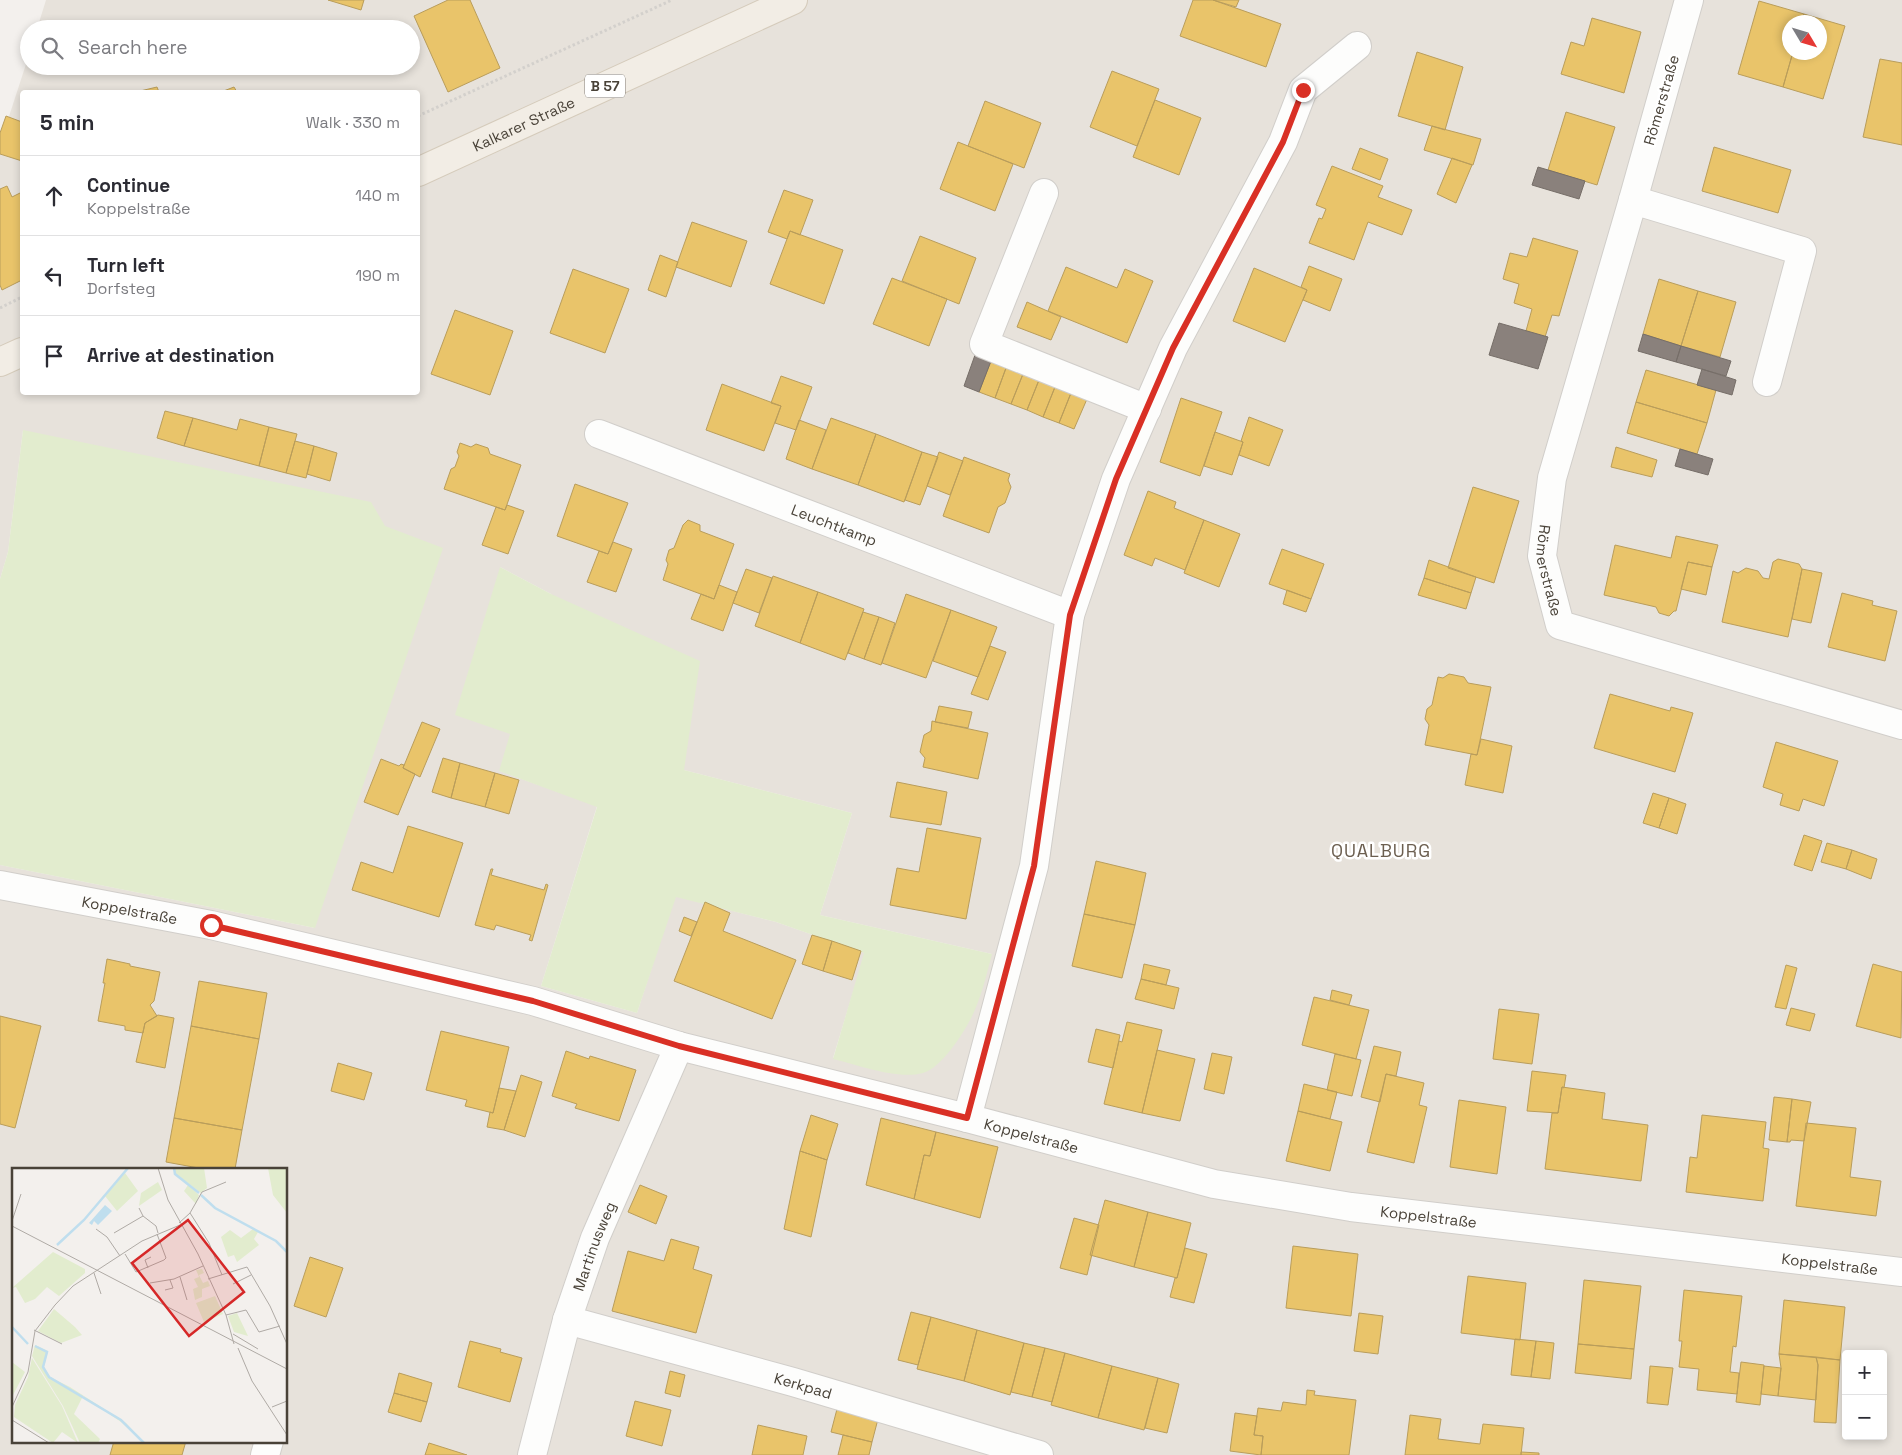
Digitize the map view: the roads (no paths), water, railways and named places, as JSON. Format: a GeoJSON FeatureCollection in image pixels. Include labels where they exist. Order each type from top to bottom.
{"type":"FeatureCollection","features":[{"type":"Feature","properties":{"kind":"main road","name":"Kalkarer Straße"},"geometry":{"type":"LineString","coordinates":[[420,171],[793,0]]}},
{"type":"Feature","properties":{"kind":"main road"},"geometry":{"type":"LineString","coordinates":[[0,362],[20,353]]}},
{"type":"Feature","properties":{"kind":"street","name":"Römerstraße"},"geometry":{"type":"LineString","coordinates":[[1689,0],[1552,478],[1542,556],[1560,625],[1902,725]]}},
{"type":"Feature","properties":{"kind":"street"},"geometry":{"type":"LineString","coordinates":[[967,1118],[1034,866],[1070,615],[1116,479],[1173,348],[1283,142],[1303,90],[1357,46]]}},
{"type":"Feature","properties":{"kind":"street"},"geometry":{"type":"LineString","coordinates":[[1044,193],[984,344],[1147,409]]}},
{"type":"Feature","properties":{"kind":"street"},"geometry":{"type":"LineString","coordinates":[[1633,200],[1802,251],[1767,382]]}},
{"type":"Feature","properties":{"kind":"street","name":"Leuchtkamp"},"geometry":{"type":"LineString","coordinates":[[599,434],[1070,615]]}},
{"type":"Feature","properties":{"kind":"street","name":"Koppelstraße"},"geometry":{"type":"LineString","coordinates":[[0,885],[211,925],[523,999],[679,1046],[967,1118],[1214,1184],[1351,1208],[1902,1272]]}},
{"type":"Feature","properties":{"kind":"street","name":"Martinusweg"},"geometry":{"type":"LineString","coordinates":[[532,1455],[567,1320],[595,1238],[679,1046]]}},
{"type":"Feature","properties":{"kind":"street","name":"Kerkpad"},"geometry":{"type":"LineString","coordinates":[[567,1320],[793,1382],[1039,1455]]}},
{"type":"Feature","properties":{"kind":"street"},"geometry":{"type":"LineString","coordinates":[[265,1455],[269,1442]]}},
{"type":"Feature","properties":{"kind":"district","name":"QUALBURG"},"geometry":{"type":"Point","coordinates":[1381,850]}}]}
